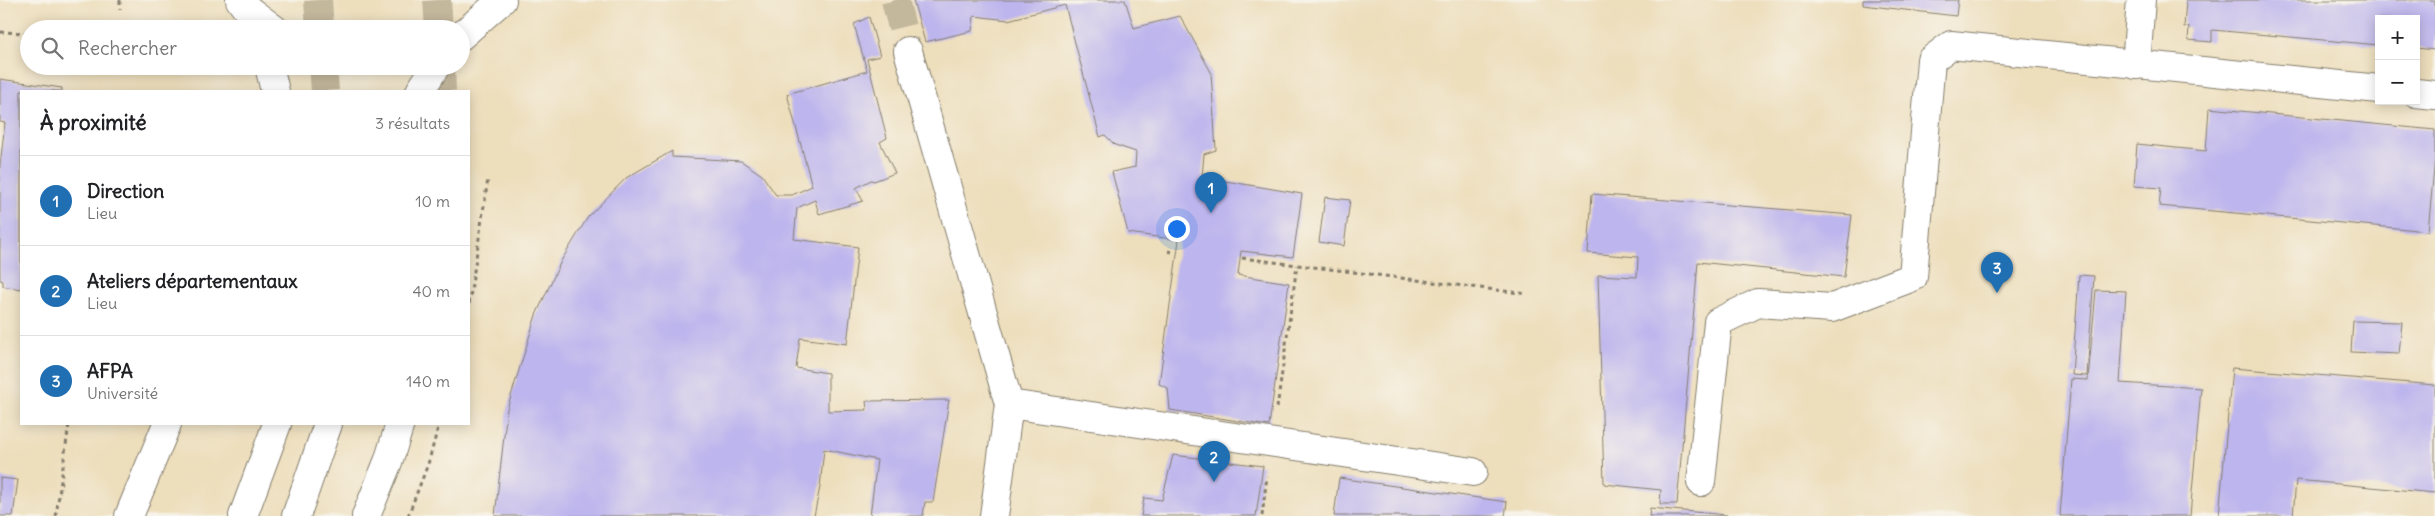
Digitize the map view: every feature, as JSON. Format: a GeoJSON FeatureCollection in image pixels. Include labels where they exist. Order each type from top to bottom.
{"type":"FeatureCollection","features":[{"type":"Feature","properties":{"kind":"main road"},"geometry":{"type":"LineString","coordinates":[[470,28],[502,0]]}},
{"type":"Feature","properties":{"kind":"main road"},"geometry":{"type":"LineString","coordinates":[[2136,65],[2141,0]]}},
{"type":"Feature","properties":{"kind":"main road"},"geometry":{"type":"LineString","coordinates":[[242,9],[260,20]]}},
{"type":"Feature","properties":{"kind":"main road"},"geometry":{"type":"LineString","coordinates":[[1701,482],[1718,322],[1758,303],[1832,308],[1913,277],[1931,60],[1951,45],[2375,89]]}},
{"type":"Feature","properties":{"kind":"main road"},"geometry":{"type":"LineString","coordinates":[[908,51],[1009,404],[994,516]]}},
{"type":"Feature","properties":{"kind":"main road"},"geometry":{"type":"LineString","coordinates":[[272,75],[275,90]]}},
{"type":"Feature","properties":{"kind":"main road"},"geometry":{"type":"LineString","coordinates":[[421,90],[430,75]]}},
{"type":"Feature","properties":{"kind":"main road"},"geometry":{"type":"LineString","coordinates":[[2420,93],[2435,95]]}},
{"type":"Feature","properties":{"kind":"main road"},"geometry":{"type":"LineString","coordinates":[[1009,404],[1473,472]]}},
{"type":"Feature","properties":{"kind":"main road"},"geometry":{"type":"LineString","coordinates":[[129,516],[167,425]]}},
{"type":"Feature","properties":{"kind":"main road"},"geometry":{"type":"LineString","coordinates":[[243,516],[277,425]]}},
{"type":"Feature","properties":{"kind":"main road"},"geometry":{"type":"LineString","coordinates":[[296,516],[328,425]]}},
{"type":"Feature","properties":{"kind":"main road"},"geometry":{"type":"LineString","coordinates":[[366,516],[388,462],[400,425]]}},
{"type":"Feature","properties":{"kind":"path"},"geometry":{"type":"LineString","coordinates":[[120,0],[120,9]]}},
{"type":"Feature","properties":{"kind":"path"},"geometry":{"type":"LineString","coordinates":[[0,32],[20,33]]}},
{"type":"Feature","properties":{"kind":"path"},"geometry":{"type":"LineString","coordinates":[[470,297],[488,179]]}},
{"type":"Feature","properties":{"kind":"path"},"geometry":{"type":"LineString","coordinates":[[1242,258],[1527,294]]}},
{"type":"Feature","properties":{"kind":"path"},"geometry":{"type":"LineString","coordinates":[[1262,516],[1297,265]]}},
{"type":"Feature","properties":{"kind":"path"},"geometry":{"type":"LineString","coordinates":[[56,516],[69,425]]}},
{"type":"Feature","properties":{"kind":"path"},"geometry":{"type":"LineString","coordinates":[[408,516],[428,464],[439,425]]}},
{"type":"Feature","properties":{"kind":"building"},"geometry":{"type":"Polygon","coordinates":[[[913,0],[1125,0],[1134,28],[1180,16],[1211,72],[1216,150],[1204,154],[1202,177],[1302,194],[1293,257],[1241,251],[1238,275],[1289,283],[1269,426],[1170,410],[1168,388],[1159,384],[1179,240],[1128,233],[1112,172],[1135,167],[1136,152],[1115,145],[1105,135],[1100,137],[1065,5],[1008,20],[974,16],[972,31],[925,42],[913,0]]]}},
{"type":"Feature","properties":{"kind":"building"},"geometry":{"type":"Polygon","coordinates":[[[1863,0],[1958,0],[1956,16],[1863,5],[1863,0]]]}},
{"type":"Feature","properties":{"kind":"building"},"geometry":{"type":"Polygon","coordinates":[[[2186,0],[2435,0],[2435,50],[2420,48],[2420,15],[2375,15],[2375,45],[2212,30],[2212,42],[2188,40],[2189,27],[2184,27],[2186,0]]]}},
{"type":"Feature","properties":{"kind":"building"},"geometry":{"type":"Polygon","coordinates":[[[869,17],[880,56],[867,59],[887,138],[880,142],[895,173],[874,181],[871,180],[856,188],[863,201],[819,214],[815,200],[797,208],[794,239],[858,247],[847,344],[800,338],[796,368],[828,373],[828,411],[867,410],[866,401],[949,400],[933,502],[925,502],[923,516],[870,516],[877,460],[824,449],[820,487],[814,516],[495,516],[507,409],[536,315],[561,261],[588,217],[626,178],[672,151],[672,157],[741,161],[762,175],[776,195],[792,195],[812,186],[787,94],[867,71],[854,24],[869,17]]]}},
{"type":"Feature","properties":{"kind":"building"},"geometry":{"type":"Polygon","coordinates":[[[0,79],[62,88],[62,90],[20,90],[20,289],[3,286],[3,281],[0,280],[0,165],[5,123],[0,122],[0,79]]]}},
{"type":"Feature","properties":{"kind":"building"},"geometry":{"type":"Polygon","coordinates":[[[2209,108],[2435,130],[2435,158],[2428,231],[2159,206],[2161,188],[2134,186],[2137,144],[2206,151],[2209,108]]]}},
{"type":"Feature","properties":{"kind":"building"},"geometry":{"type":"Polygon","coordinates":[[[1592,194],[1852,215],[1844,277],[1698,262],[1677,504],[1660,504],[1661,490],[1604,484],[1598,275],[1637,277],[1638,257],[1588,253],[1592,194]]]}},
{"type":"Feature","properties":{"kind":"building"},"geometry":{"type":"Polygon","coordinates":[[[1325,197],[1350,200],[1344,246],[1319,242],[1325,197]]]}},
{"type":"Feature","properties":{"kind":"building"},"geometry":{"type":"Polygon","coordinates":[[[2079,275],[2094,276],[2087,376],[2072,375],[2079,275]]]}},
{"type":"Feature","properties":{"kind":"building"},"geometry":{"type":"Polygon","coordinates":[[[2096,290],[2126,291],[2120,383],[2201,388],[2190,516],[2060,516],[2071,379],[2088,380],[2096,290]]]}},
{"type":"Feature","properties":{"kind":"building"},"geometry":{"type":"Polygon","coordinates":[[[2353,321],[2402,322],[2399,354],[2351,352],[2353,321]]]}},
{"type":"Feature","properties":{"kind":"building"},"geometry":{"type":"Polygon","coordinates":[[[2232,368],[2435,385],[2435,493],[2296,480],[2293,516],[2219,516],[2232,368]]]}},
{"type":"Feature","properties":{"kind":"building"},"geometry":{"type":"Polygon","coordinates":[[[1173,455],[1263,466],[1256,516],[1141,516],[1144,498],[1162,500],[1173,455]]]}},
{"type":"Feature","properties":{"kind":"building"},"geometry":{"type":"Polygon","coordinates":[[[0,478],[18,480],[13,516],[0,516],[0,478]]]}},
{"type":"Feature","properties":{"kind":"building"},"geometry":{"type":"Polygon","coordinates":[[[1339,478],[1507,502],[1505,516],[1334,516],[1339,478]]]}},
{"type":"Feature","properties":{"kind":"building"},"geometry":{"type":"Polygon","coordinates":[[[1650,508],[1727,515],[1727,516],[1649,516],[1650,508]]]}},
{"type":"Feature","properties":{"kind":"tunnel"},"geometry":{"type":"LineString","coordinates":[[318,0],[319,20]]}},
{"type":"Feature","properties":{"kind":"tunnel"},"geometry":{"type":"LineString","coordinates":[[437,0],[438,20]]}},
{"type":"Feature","properties":{"kind":"tunnel"},"geometry":{"type":"LineString","coordinates":[[895,0],[908,51]]}},
{"type":"Feature","properties":{"kind":"tunnel"},"geometry":{"type":"LineString","coordinates":[[324,75],[325,90]]}},
{"type":"Feature","properties":{"kind":"tunnel"},"geometry":{"type":"LineString","coordinates":[[441,75],[442,90]]}},
{"type":"Feature","properties":{"kind":"place","name":"Direction"},"geometry":{"type":"Point","coordinates":[1211,213]}},
{"type":"Feature","properties":{"kind":"place","name":"AFPA"},"geometry":{"type":"Point","coordinates":[1997,293]}},
{"type":"Feature","properties":{"kind":"place","name":"Ateliers départementaux"},"geometry":{"type":"Point","coordinates":[1214,482]}}]}
